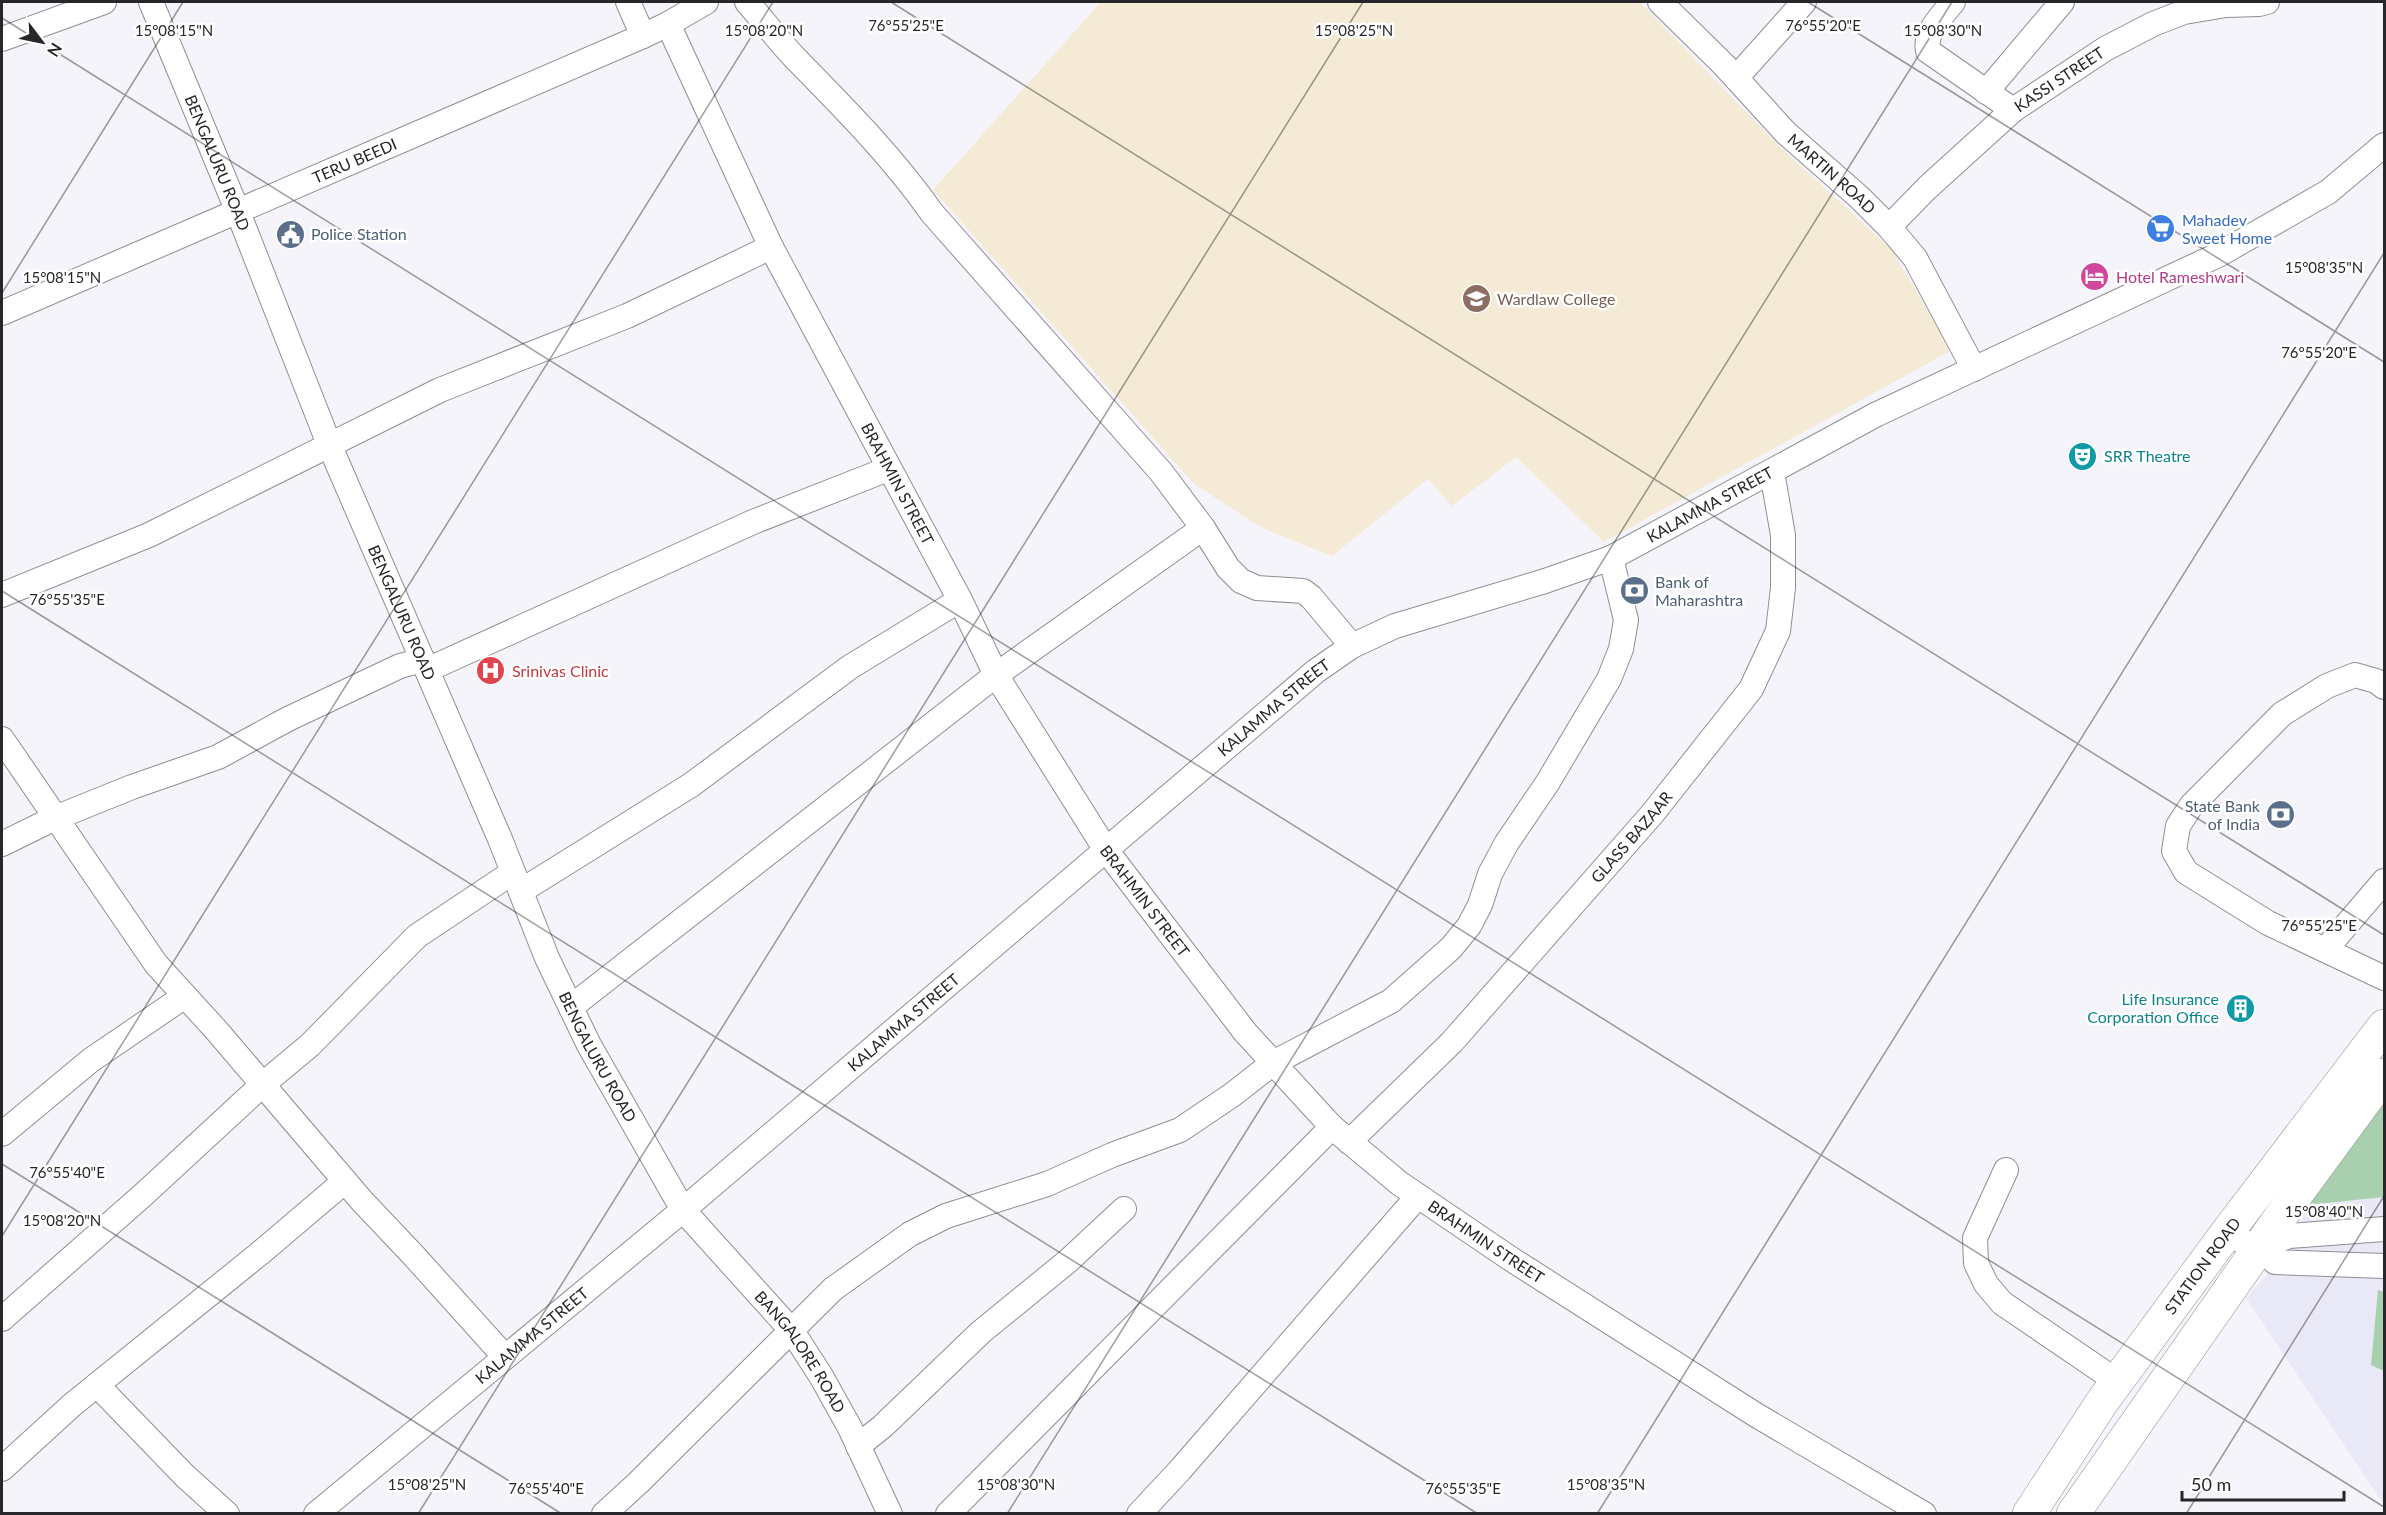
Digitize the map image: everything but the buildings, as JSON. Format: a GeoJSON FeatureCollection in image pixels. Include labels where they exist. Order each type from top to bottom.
{"type":"FeatureCollection","features":[{"type":"Feature","properties":{"kind":"highway","name":"STATION ROAD"},"geometry":{"type":"LineString","coordinates":[[2029,1514],[2118,1382],[2225,1235],[2385,1026]]}},
{"type":"Feature","properties":{"kind":"highway"},"geometry":{"type":"LineString","coordinates":[[2073,1514],[2259,1247],[2385,1075]]}},
{"type":"Feature","properties":{"kind":"street"},"geometry":{"type":"LineString","coordinates":[[2,39],[104,2]]}},
{"type":"Feature","properties":{"kind":"street","name":"BENGALURU ROAD"},"geometry":{"type":"LineString","coordinates":[[151,2],[238,212],[329,444],[425,665],[547,958],[590,1044],[683,1210]]}},
{"type":"Feature","properties":{"kind":"street"},"geometry":{"type":"LineString","coordinates":[[628,2],[642,36]]}},
{"type":"Feature","properties":{"kind":"street","name":"TERU BEEDI"},"geometry":{"type":"LineString","coordinates":[[2,313],[642,36],[706,2]]}},
{"type":"Feature","properties":{"kind":"street"},"geometry":{"type":"LineString","coordinates":[[747,2],[794,57],[852,115],[896,165],[932,213],[1161,472],[1203,528],[1228,568],[1240,581],[1257,588],[1303,591],[1311,597],[1352,646]]}},
{"type":"Feature","properties":{"kind":"street","name":"MARTIN ROAD"},"geometry":{"type":"LineString","coordinates":[[1660,2],[1736,78],[1785,133],[1859,197],[1889,227],[1915,258],[1974,369]]}},
{"type":"Feature","properties":{"kind":"street"},"geometry":{"type":"LineString","coordinates":[[1736,78],[1804,2]]}},
{"type":"Feature","properties":{"kind":"street"},"geometry":{"type":"LineString","coordinates":[[1986,92],[2062,2]]}},
{"type":"Feature","properties":{"kind":"street","name":"KASSI STREET"},"geometry":{"type":"LineString","coordinates":[[1889,227],[1927,188],[2013,110],[2105,49],[2153,13],[2184,12],[2228,3],[2267,2]]}},
{"type":"Feature","properties":{"kind":"street"},"geometry":{"type":"LineString","coordinates":[[1947,4],[1929,34],[1928,51],[2013,110]]}},
{"type":"Feature","properties":{"kind":"street","name":"BRAHMIN STREET"},"geometry":{"type":"LineString","coordinates":[[668,24],[771,248],[960,600],[996,675],[1106,850],[1223,1005],[1340,1135],[1418,1196],[1511,1259],[1756,1415],[1924,1514]]}},
{"type":"Feature","properties":{"kind":"street","name":"KALAMMA STREET"},"geometry":{"type":"LineString","coordinates":[[316,1514],[683,1210],[1316,671],[1352,646],[1395,626],[1611,558],[1877,414],[2220,254],[2328,192],[2385,145]]}},
{"type":"Feature","properties":{"kind":"street"},"geometry":{"type":"LineString","coordinates":[[2,595],[149,535],[440,390],[627,316],[771,248]]}},
{"type":"Feature","properties":{"kind":"street"},"geometry":{"type":"LineString","coordinates":[[2,844],[55,818],[132,787],[218,757],[399,666],[425,665],[753,522],[888,469]]}},
{"type":"Feature","properties":{"kind":"street","name":"GLASS BAZAAR"},"geometry":{"type":"LineString","coordinates":[[948,1514],[1340,1135],[1467,1026],[1653,813],[1751,689],[1778,631],[1783,588],[1783,535],[1772,472]]}},
{"type":"Feature","properties":{"kind":"street"},"geometry":{"type":"LineString","coordinates":[[571,1007],[996,675],[1203,528]]}},
{"type":"Feature","properties":{"kind":"street"},"geometry":{"type":"LineString","coordinates":[[605,1513],[833,1289],[910,1234],[946,1216],[1047,1184],[1112,1155],[1180,1130],[1232,1095],[1273,1063],[1391,1001],[1451,948],[1469,926],[1480,905],[1490,874],[1506,844],[1548,782],[1609,679],[1621,649],[1626,620],[1611,558]]}},
{"type":"Feature","properties":{"kind":"street"},"geometry":{"type":"LineString","coordinates":[[2,1319],[143,1195],[262,1085],[310,1045],[417,936],[691,785],[850,667],[960,600]]}},
{"type":"Feature","properties":{"kind":"street"},"geometry":{"type":"LineString","coordinates":[[2385,687],[2376,681],[2355,675],[2327,686],[2282,714],[2191,806],[2178,826],[2174,851],[2186,872],[2268,923],[2385,978]]}},
{"type":"Feature","properties":{"kind":"street"},"geometry":{"type":"LineString","coordinates":[[2,739],[156,964],[345,1181],[505,1357]]}},
{"type":"Feature","properties":{"kind":"street"},"geometry":{"type":"LineString","coordinates":[[2325,950],[2385,881]]}},
{"type":"Feature","properties":{"kind":"street"},"geometry":{"type":"LineString","coordinates":[[2,1134],[91,1060],[185,996]]}},
{"type":"Feature","properties":{"kind":"street"},"geometry":{"type":"LineString","coordinates":[[2006,1170],[1975,1238],[1976,1263],[1986,1284],[2002,1303],[2118,1382]]}},
{"type":"Feature","properties":{"kind":"street"},"geometry":{"type":"LineString","coordinates":[[2,1469],[24,1447],[97,1385],[345,1181]]}},
{"type":"Feature","properties":{"kind":"street"},"geometry":{"type":"LineString","coordinates":[[1139,1514],[1418,1196]]}},
{"type":"Feature","properties":{"kind":"street"},"geometry":{"type":"LineString","coordinates":[[858,1446],[883,1426],[981,1332],[1068,1261],[1124,1209]]}},
{"type":"Feature","properties":{"kind":"street","name":"BANGALORE ROAD"},"geometry":{"type":"LineString","coordinates":[[683,1210],[792,1331],[822,1376],[890,1514]]}},
{"type":"Feature","properties":{"kind":"street"},"geometry":{"type":"LineString","coordinates":[[2259,1247],[2289,1236],[2385,1229]]}},
{"type":"Feature","properties":{"kind":"street"},"geometry":{"type":"LineString","coordinates":[[2225,1235],[2259,1247],[2275,1262],[2385,1266]]}},
{"type":"Feature","properties":{"kind":"street"},"geometry":{"type":"LineString","coordinates":[[97,1385],[185,1476],[227,1514]]}},
{"type":"Feature","properties":{"kind":"shaded area","name":"Wardlaw College"},"geometry":{"type":"Polygon","coordinates":[[[1101,2],[1640,2],[1779,146],[1891,249],[1952,350],[1604,542],[1516,457],[1452,506],[1428,479],[1332,556],[1262,528],[1194,484],[933,190],[1101,2]]]}},
{"type":"Feature","properties":{"kind":"shaded area"},"geometry":{"type":"Polygon","coordinates":[[[2384,1100],[2384,1505],[2246,1298],[2271,1270],[2298,1230],[2307,1205],[2384,1100]]]}},
{"type":"Feature","properties":{"kind":"green space"},"geometry":{"type":"Polygon","coordinates":[[[2384,1097],[2384,1197],[2307,1205],[2384,1097]]]}},
{"type":"Feature","properties":{"kind":"green space"},"geometry":{"type":"Polygon","coordinates":[[[2378,1290],[2384,1292],[2384,1371],[2371,1365],[2378,1290]]]}},
{"type":"Feature","properties":{"kind":"place","name":"Mahadev Sweet Home"},"geometry":{"type":"Point","coordinates":[2161,229]}},
{"type":"Feature","properties":{"kind":"place","name":"Police Station"},"geometry":{"type":"Point","coordinates":[290,234]}},
{"type":"Feature","properties":{"kind":"place","name":"Hotel Rameshwari"},"geometry":{"type":"Point","coordinates":[2095,277]}},
{"type":"Feature","properties":{"kind":"place","name":"Wardlaw College"},"geometry":{"type":"Point","coordinates":[1476,299]}},
{"type":"Feature","properties":{"kind":"place","name":"SRR Theatre"},"geometry":{"type":"Point","coordinates":[2083,456]}},
{"type":"Feature","properties":{"kind":"place","name":"Bank of Maharashtra"},"geometry":{"type":"Point","coordinates":[1634,591]}},
{"type":"Feature","properties":{"kind":"place","name":"Srinivas Clinic"},"geometry":{"type":"Point","coordinates":[491,671]}},
{"type":"Feature","properties":{"kind":"place","name":"State Bank of India"},"geometry":{"type":"Point","coordinates":[2281,815]}},
{"type":"Feature","properties":{"kind":"place","name":"Life Insurance Corporation Office"},"geometry":{"type":"Point","coordinates":[2240,1008]}}]}
